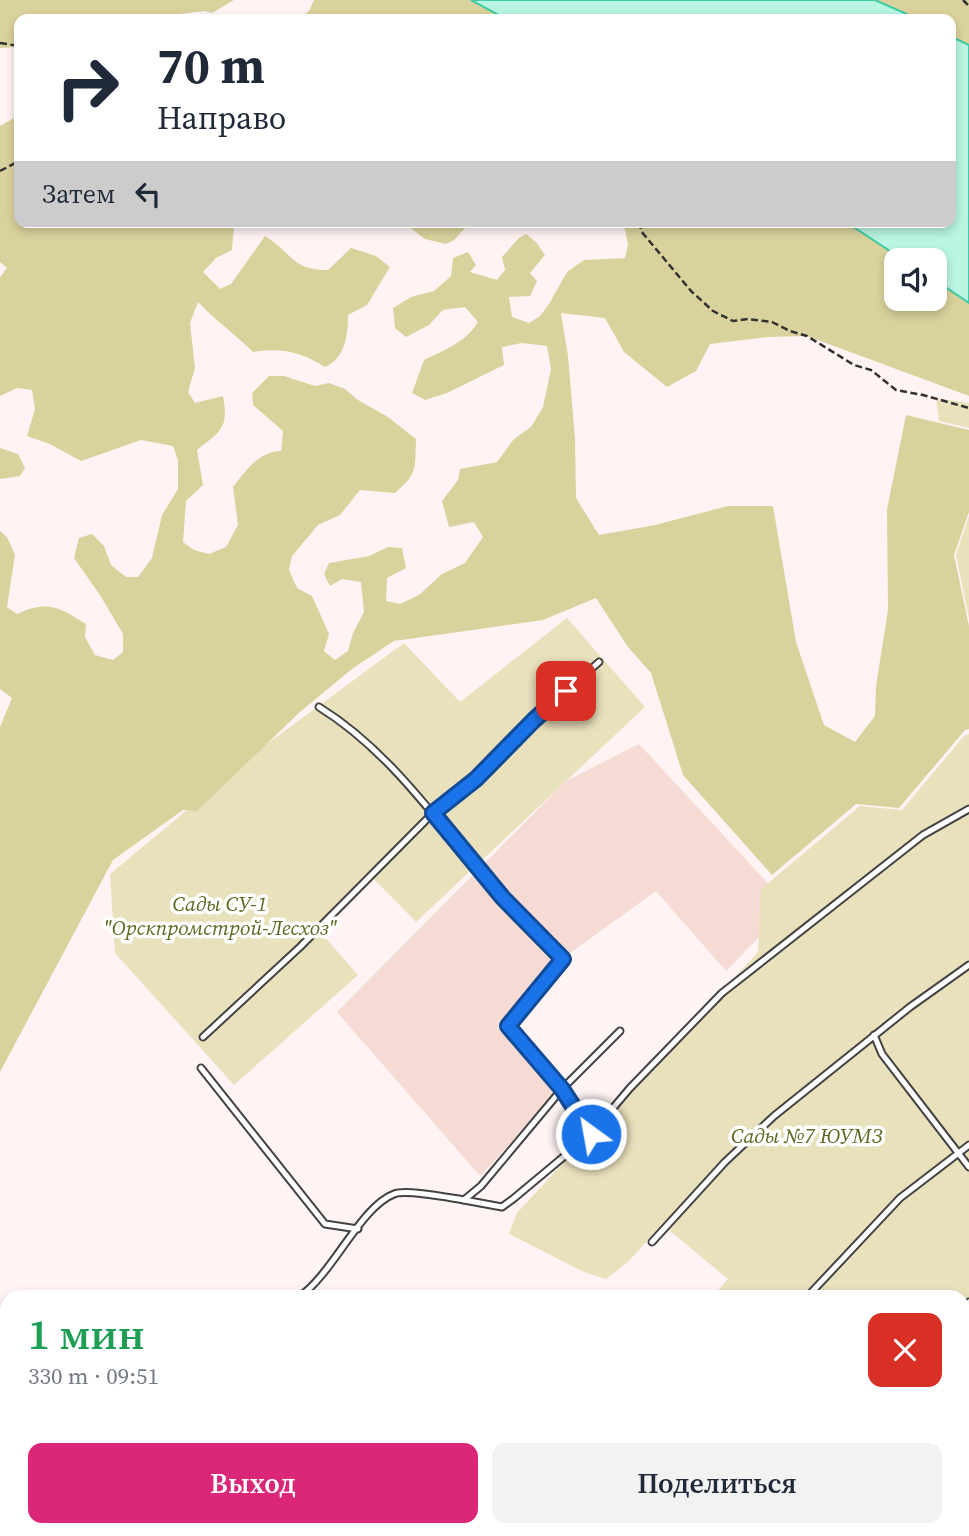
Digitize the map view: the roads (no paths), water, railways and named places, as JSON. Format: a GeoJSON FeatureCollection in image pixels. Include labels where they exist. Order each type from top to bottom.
{"type":"FeatureCollection","features":[{"type":"Feature","properties":{"kind":"lane"},"geometry":{"type":"LineString","coordinates":[[202,1037],[300,947],[433,813],[476,779],[534,720],[599,662]]}},
{"type":"Feature","properties":{"kind":"lane"},"geometry":{"type":"LineString","coordinates":[[318,706],[342,721],[388,763],[503,898],[563,959],[508,1026],[562,1089],[591,1134]]}},
{"type":"Feature","properties":{"kind":"lane"},"geometry":{"type":"LineString","coordinates":[[309,1290],[375,1206],[396,1193],[502,1207],[591,1134],[630,1088],[722,993],[923,835],[969,809]]}},
{"type":"Feature","properties":{"kind":"lane"},"geometry":{"type":"LineString","coordinates":[[652,1241],[720,1167],[762,1127],[874,1035],[969,965]]}},
{"type":"Feature","properties":{"kind":"lane"},"geometry":{"type":"LineString","coordinates":[[464,1200],[481,1186],[562,1089],[620,1031]]}},
{"type":"Feature","properties":{"kind":"lane"},"geometry":{"type":"LineString","coordinates":[[874,1035],[882,1054],[969,1167]]}},
{"type":"Feature","properties":{"kind":"lane"},"geometry":{"type":"LineString","coordinates":[[201,1068],[325,1224],[358,1229]]}},
{"type":"Feature","properties":{"kind":"lane"},"geometry":{"type":"LineString","coordinates":[[814,1290],[900,1198],[969,1145]]}},
{"type":"Feature","properties":{"kind":"park label","name":"Сады СУ-1 \"Орскпромстрой-Лесхоз\""},"geometry":{"type":"Point","coordinates":[220,915]}},
{"type":"Feature","properties":{"kind":"park label","name":"Сады №7 ЮУМЗ"},"geometry":{"type":"Point","coordinates":[807,1135]}}]}
